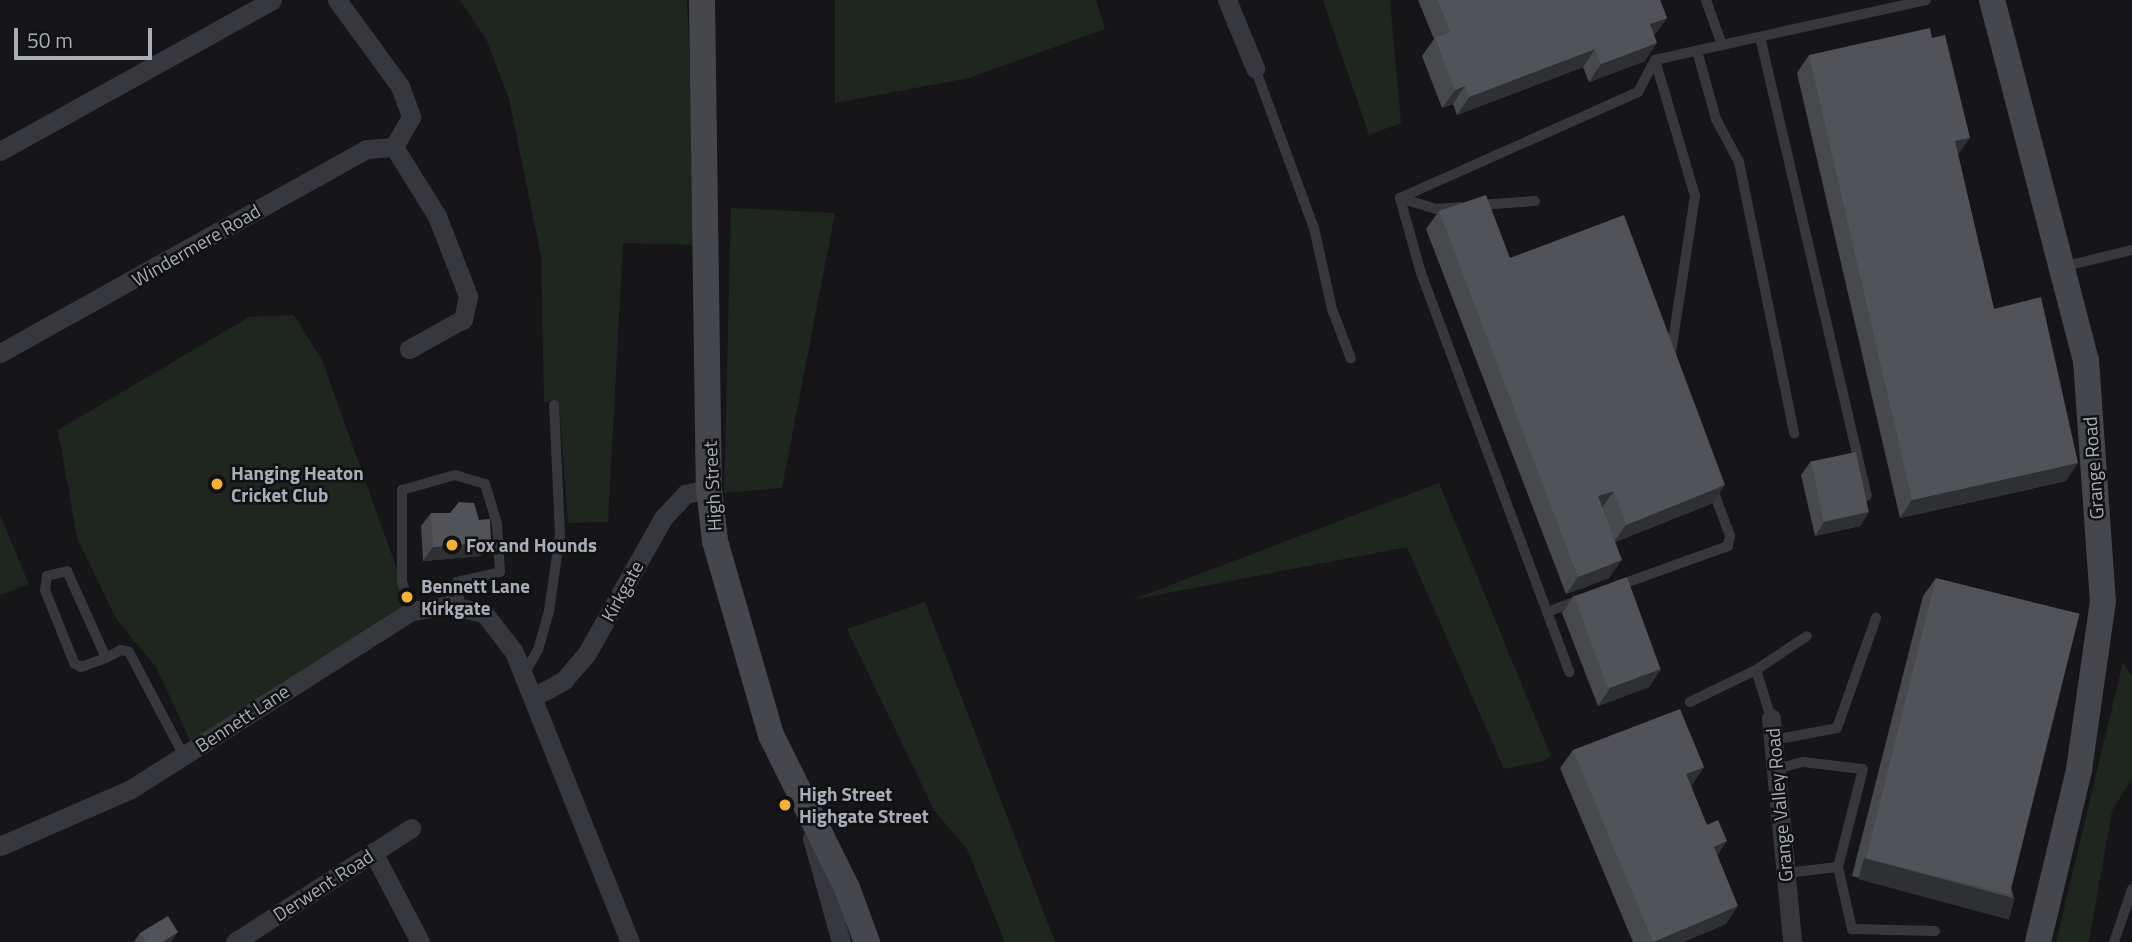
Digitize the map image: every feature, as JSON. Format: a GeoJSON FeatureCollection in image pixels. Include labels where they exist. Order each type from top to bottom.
{"type":"FeatureCollection","features":[{"type":"Feature","properties":{"kind":"street"},"geometry":{"type":"LineString","coordinates":[[0,151],[272,0]]}},
{"type":"Feature","properties":{"kind":"street"},"geometry":{"type":"LineString","coordinates":[[337,0],[400,86],[411,117],[394,147],[437,216],[468,296],[463,319],[409,349]]}},
{"type":"Feature","properties":{"kind":"street","name":"High Street"},"geometry":{"type":"LineString","coordinates":[[702,0],[709,489],[715,541],[747,664],[771,735],[800,800],[847,888],[867,942]]}},
{"type":"Feature","properties":{"kind":"street"},"geometry":{"type":"LineString","coordinates":[[1227,0],[1255,68]]}},
{"type":"Feature","properties":{"kind":"street","name":"Grange Road"},"geometry":{"type":"LineString","coordinates":[[1992,0],[2085,360],[2103,601],[2079,770],[2038,942]]}},
{"type":"Feature","properties":{"kind":"street","name":"Windermere Road"},"geometry":{"type":"LineString","coordinates":[[0,353],[366,149],[394,147]]}},
{"type":"Feature","properties":{"kind":"street","name":"Kirkgate"},"geometry":{"type":"LineString","coordinates":[[535,696],[563,681],[587,653],[663,518],[685,494],[709,489]]}},
{"type":"Feature","properties":{"kind":"street","name":"Bennett Lane"},"geometry":{"type":"LineString","coordinates":[[0,846],[131,789],[412,611],[448,605],[484,613],[524,674]]}},
{"type":"Feature","properties":{"kind":"street"},"geometry":{"type":"LineString","coordinates":[[524,674],[535,696],[630,942]]}},
{"type":"Feature","properties":{"kind":"street","name":"Grange Valley Road"},"geometry":{"type":"LineString","coordinates":[[1771,718],[1792,942]]}},
{"type":"Feature","properties":{"kind":"street"},"geometry":{"type":"LineString","coordinates":[[800,800],[841,942]]}},
{"type":"Feature","properties":{"kind":"street","name":"Derwent Road"},"geometry":{"type":"LineString","coordinates":[[236,942],[411,828]]}},
{"type":"Feature","properties":{"kind":"street"},"geometry":{"type":"LineString","coordinates":[[373,852],[420,942]]}},
{"type":"Feature","properties":{"kind":"lane"},"geometry":{"type":"LineString","coordinates":[[1706,0],[1722,45]]}},
{"type":"Feature","properties":{"kind":"lane"},"geometry":{"type":"LineString","coordinates":[[1400,198],[1638,92],[1655,60],[1926,0]]}},
{"type":"Feature","properties":{"kind":"lane"},"geometry":{"type":"LineString","coordinates":[[1760,37],[1867,496]]}},
{"type":"Feature","properties":{"kind":"lane"},"geometry":{"type":"LineString","coordinates":[[1697,51],[1716,119],[1739,162],[1794,433]]}},
{"type":"Feature","properties":{"kind":"lane"},"geometry":{"type":"LineString","coordinates":[[1655,60],[1695,196],[1670,366]]}},
{"type":"Feature","properties":{"kind":"lane"},"geometry":{"type":"LineString","coordinates":[[1255,68],[1314,228],[1332,309],[1351,359]]}},
{"type":"Feature","properties":{"kind":"lane"},"geometry":{"type":"LineString","coordinates":[[1400,198],[1436,209],[1535,201]]}},
{"type":"Feature","properties":{"kind":"lane"},"geometry":{"type":"LineString","coordinates":[[1400,198],[1421,273],[1569,672]]}},
{"type":"Feature","properties":{"kind":"lane"},"geometry":{"type":"LineString","coordinates":[[2062,267],[2132,250]]}},
{"type":"Feature","properties":{"kind":"lane"},"geometry":{"type":"LineString","coordinates":[[524,674],[538,650],[549,611],[560,535],[554,405]]}},
{"type":"Feature","properties":{"kind":"lane"},"geometry":{"type":"LineString","coordinates":[[1605,590],[1728,546],[1730,536],[1708,474]]}},
{"type":"Feature","properties":{"kind":"lane"},"geometry":{"type":"LineString","coordinates":[[412,611],[402,582],[402,490],[455,475],[485,484],[497,524],[500,572],[457,582],[460,607]]}},
{"type":"Feature","properties":{"kind":"lane"},"geometry":{"type":"LineString","coordinates":[[106,658],[67,571],[47,576],[45,590],[74,663],[81,667],[106,658],[121,650],[129,652],[184,756]]}},
{"type":"Feature","properties":{"kind":"lane"},"geometry":{"type":"LineString","coordinates":[[1546,612],[1593,595]]}},
{"type":"Feature","properties":{"kind":"lane"},"geometry":{"type":"LineString","coordinates":[[1773,740],[1837,728],[1876,618]]}},
{"type":"Feature","properties":{"kind":"lane"},"geometry":{"type":"LineString","coordinates":[[1690,702],[1756,670],[1807,636]]}},
{"type":"Feature","properties":{"kind":"lane","name":"Grange Valley Road"},"geometry":{"type":"LineString","coordinates":[[1756,670],[1771,718]]}},
{"type":"Feature","properties":{"kind":"lane"},"geometry":{"type":"LineString","coordinates":[[1776,769],[1804,762],[1863,769],[1838,867],[1852,929],[1935,930]]}},
{"type":"Feature","properties":{"kind":"lane"},"geometry":{"type":"LineString","coordinates":[[1786,873],[1838,867]]}},
{"type":"Feature","properties":{"kind":"lane"},"geometry":{"type":"LineString","coordinates":[[2114,942],[2128,916],[2132,890]]}},
{"type":"Feature","properties":{"kind":"shaded area"},"geometry":{"type":"Polygon","coordinates":[[[460,0],[687,0],[698,245],[623,243],[608,522],[568,523],[559,402],[544,402],[541,256],[509,99],[487,41],[460,0]]]}},
{"type":"Feature","properties":{"kind":"shaded area"},"geometry":{"type":"Polygon","coordinates":[[[835,0],[1096,0],[1105,29],[969,78],[835,103],[835,0]]]}},
{"type":"Feature","properties":{"kind":"shaded area"},"geometry":{"type":"Polygon","coordinates":[[[1323,0],[1390,0],[1401,123],[1369,135],[1323,0]]]}},
{"type":"Feature","properties":{"kind":"shaded area"},"geometry":{"type":"Polygon","coordinates":[[[731,208],[835,213],[782,488],[724,493],[731,208]]]}},
{"type":"Feature","properties":{"kind":"shaded area","name":"Hanging Heaton Cricket Club"},"geometry":{"type":"Polygon","coordinates":[[[294,315],[322,360],[412,611],[194,749],[156,667],[117,620],[77,538],[58,430],[249,317],[294,315]]]}},
{"type":"Feature","properties":{"kind":"shaded area"},"geometry":{"type":"Polygon","coordinates":[[[1439,483],[1551,756],[1543,761],[1504,769],[1407,547],[1131,600],[1439,483]]]}},
{"type":"Feature","properties":{"kind":"shaded area"},"geometry":{"type":"Polygon","coordinates":[[[0,515],[29,584],[0,595],[0,515]]]}},
{"type":"Feature","properties":{"kind":"shaded area"},"geometry":{"type":"Polygon","coordinates":[[[925,602],[1055,942],[1005,942],[967,849],[934,810],[847,629],[925,602]]]}},
{"type":"Feature","properties":{"kind":"shaded area"},"geometry":{"type":"Polygon","coordinates":[[[2123,662],[2132,677],[2132,778],[2112,811],[2089,942],[2056,942],[2123,662]]]}},
{"type":"Feature","properties":{"kind":"building"},"geometry":{"type":"Polygon","coordinates":[[[1438,0],[1660,0],[1667,18],[1650,24],[1657,43],[1601,64],[1595,49],[1469,97],[1465,86],[1455,90],[1435,38],[1450,32],[1438,0]]]}},
{"type":"Feature","properties":{"kind":"building"},"geometry":{"type":"Polygon","coordinates":[[[1930,28],[1932,38],[1945,35],[1970,138],[1955,141],[1994,309],[2041,297],[2078,463],[1912,500],[1809,55],[1930,28]]]}},
{"type":"Feature","properties":{"kind":"building"},"geometry":{"type":"Polygon","coordinates":[[[1486,195],[1510,258],[1624,215],[1725,485],[1626,525],[1614,491],[1598,496],[1622,560],[1578,577],[1439,211],[1486,195]]]}},
{"type":"Feature","properties":{"kind":"building"},"geometry":{"type":"Polygon","coordinates":[[[1856,452],[1869,512],[1824,521],[1811,462],[1856,452]]]}},
{"type":"Feature","properties":{"kind":"building"},"geometry":{"type":"Polygon","coordinates":[[[459,502],[474,503],[479,520],[490,519],[491,542],[433,547],[431,513],[450,513],[459,502]]]}},
{"type":"Feature","properties":{"kind":"building"},"geometry":{"type":"Polygon","coordinates":[[[1627,577],[1661,669],[1608,688],[1574,596],[1627,577]]]}},
{"type":"Feature","properties":{"kind":"building"},"geometry":{"type":"Polygon","coordinates":[[[1936,578],[2080,614],[2010,894],[1866,858],[1936,578]]]}},
{"type":"Feature","properties":{"kind":"building"},"geometry":{"type":"Polygon","coordinates":[[[1680,709],[1704,767],[1686,774],[1707,825],[1718,820],[1727,841],[1714,847],[1738,906],[1653,942],[1573,750],[1680,709]]]}},
{"type":"Feature","properties":{"kind":"building"},"geometry":{"type":"Polygon","coordinates":[[[168,916],[178,932],[162,942],[146,942],[140,933],[168,916]]]}},
{"type":"Feature","properties":{"kind":"place","name":"Hanging Heaton Cricket Club"},"geometry":{"type":"Point","coordinates":[217,484]}},
{"type":"Feature","properties":{"kind":"place","name":"Fox and Hounds"},"geometry":{"type":"Point","coordinates":[452,545]}},
{"type":"Feature","properties":{"kind":"place","name":"Bennett Lane Kirkgate"},"geometry":{"type":"Point","coordinates":[407,597]}},
{"type":"Feature","properties":{"kind":"place","name":"High Street Highgate Street"},"geometry":{"type":"Point","coordinates":[785,805]}}]}
